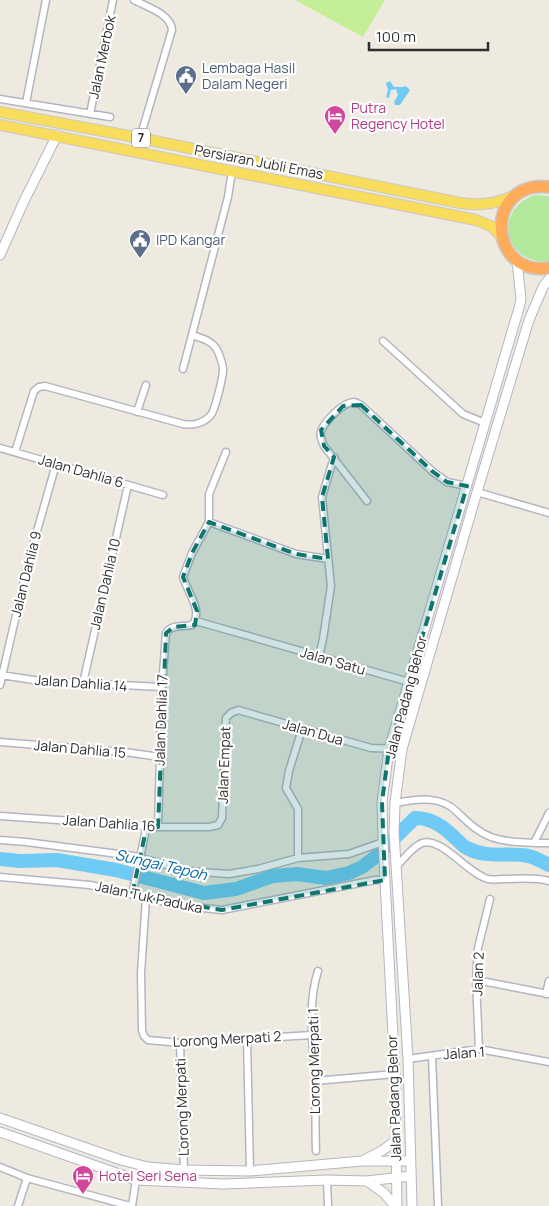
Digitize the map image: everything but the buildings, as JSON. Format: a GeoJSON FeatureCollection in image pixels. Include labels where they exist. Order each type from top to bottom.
{"type":"FeatureCollection","features":[{"type":"Feature","properties":{"kind":"highway","name":"7"},"geometry":{"type":"LineString","coordinates":[[522,192],[549,179]]}},
{"type":"Feature","properties":{"kind":"highway","name":"7"},"geometry":{"type":"LineString","coordinates":[[522,192],[537,187],[549,187]]}},
{"type":"Feature","properties":{"kind":"highway"},"geometry":{"type":"LineString","coordinates":[[501,236],[500,228],[503,213],[511,200],[522,192]]}},
{"type":"Feature","properties":{"kind":"highway","name":"7"},"geometry":{"type":"LineString","coordinates":[[501,236],[506,247],[517,261]]}},
{"type":"Feature","properties":{"kind":"highway"},"geometry":{"type":"LineString","coordinates":[[517,261],[530,267],[549,268]]}},
{"type":"Feature","properties":{"kind":"main road","name":"Persiaran Jubli Emas"},"geometry":{"type":"LineString","coordinates":[[0,112],[474,205],[496,203],[522,192]]}},
{"type":"Feature","properties":{"kind":"main road","name":"Persiaran Jubli Emas"},"geometry":{"type":"LineString","coordinates":[[0,125],[476,220],[491,226],[501,236]]}},
{"type":"Feature","properties":{"kind":"main road"},"geometry":{"type":"LineString","coordinates":[[0,255],[57,135]]}},
{"type":"Feature","properties":{"kind":"main road"},"geometry":{"type":"LineString","coordinates":[[278,180],[281,166]]}},
{"type":"Feature","properties":{"kind":"main road","name":"Jalan Padang Behor"},"geometry":{"type":"LineString","coordinates":[[396,1206],[394,1074],[382,802],[390,750],[519,308],[521,299],[517,261]]}},
{"type":"Feature","properties":{"kind":"main road","name":"Jalan Padang Behor"},"geometry":{"type":"LineString","coordinates":[[412,1206],[408,1059],[394,832],[394,803],[402,749],[477,492],[529,320],[543,287],[549,279]]}},
{"type":"Feature","properties":{"kind":"main road"},"geometry":{"type":"LineString","coordinates":[[0,1118],[121,1160],[148,1167],[184,1170],[250,1171],[362,1161],[410,1161]]}},
{"type":"Feature","properties":{"kind":"main road"},"geometry":{"type":"LineString","coordinates":[[0,1132],[136,1180],[223,1184],[327,1180],[367,1181],[411,1176]]}},
{"type":"Feature","properties":{"kind":"main road"},"geometry":{"type":"LineString","coordinates":[[362,1161],[383,1150],[396,1140]]}},
{"type":"Feature","properties":{"kind":"main road"},"geometry":{"type":"LineString","coordinates":[[367,1181],[384,1193],[396,1206]]}},
{"type":"Feature","properties":{"kind":"street"},"geometry":{"type":"LineString","coordinates":[[26,103],[46,0]]}},
{"type":"Feature","properties":{"kind":"street","name":"Jalan Merbok"},"geometry":{"type":"LineString","coordinates":[[90,114],[113,0]]}},
{"type":"Feature","properties":{"kind":"street"},"geometry":{"type":"LineString","coordinates":[[134,0],[167,18],[172,24],[172,30],[140,138]]}},
{"type":"Feature","properties":{"kind":"street"},"geometry":{"type":"LineString","coordinates":[[0,99],[110,118]]}},
{"type":"Feature","properties":{"kind":"street"},"geometry":{"type":"LineString","coordinates":[[182,369],[228,197],[232,171]]}},
{"type":"Feature","properties":{"kind":"street"},"geometry":{"type":"LineString","coordinates":[[15,452],[34,391],[39,387],[46,386],[189,425],[197,424],[206,419],[212,414],[223,370],[222,362],[216,348],[207,340],[192,335]]}},
{"type":"Feature","properties":{"kind":"street"},"geometry":{"type":"LineString","coordinates":[[383,341],[463,414],[485,424]]}},
{"type":"Feature","properties":{"kind":"street"},"geometry":{"type":"LineString","coordinates":[[137,412],[146,385]]}},
{"type":"Feature","properties":{"kind":"street"},"geometry":{"type":"LineString","coordinates":[[367,501],[324,446],[321,437],[322,430],[335,413],[343,406],[353,402],[361,405],[432,471],[447,482],[467,486]]}},
{"type":"Feature","properties":{"kind":"street","name":"Jalan Dahlia 6"},"geometry":{"type":"LineString","coordinates":[[0,448],[163,495]]}},
{"type":"Feature","properties":{"kind":"street"},"geometry":{"type":"LineString","coordinates":[[196,621],[197,611],[183,577],[192,553],[209,522],[209,494],[226,452]]}},
{"type":"Feature","properties":{"kind":"street"},"geometry":{"type":"LineString","coordinates":[[318,657],[323,639],[331,586],[322,497],[334,457]]}},
{"type":"Feature","properties":{"kind":"street","name":"Jalan Dahlia 9"},"geometry":{"type":"LineString","coordinates":[[0,684],[28,563],[56,464]]}},
{"type":"Feature","properties":{"kind":"street","name":"Jalan Dahlia 10"},"geometry":{"type":"LineString","coordinates":[[83,682],[128,485]]}},
{"type":"Feature","properties":{"kind":"street"},"geometry":{"type":"LineString","coordinates":[[477,492],[549,513]]}},
{"type":"Feature","properties":{"kind":"street"},"geometry":{"type":"LineString","coordinates":[[209,522],[296,554],[328,559]]}},
{"type":"Feature","properties":{"kind":"street","name":"Jalan Satu"},"geometry":{"type":"LineString","coordinates":[[196,621],[409,682]]}},
{"type":"Feature","properties":{"kind":"street","name":"Jalan Dahlia 17"},"geometry":{"type":"LineString","coordinates":[[158,827],[162,687],[166,633],[174,627],[192,625],[196,621]]}},
{"type":"Feature","properties":{"kind":"street","name":"Jalan Dahlia 14"},"geometry":{"type":"LineString","coordinates":[[1,675],[40,681],[162,687]]}},
{"type":"Feature","properties":{"kind":"street","name":"Jalan Dua"},"geometry":{"type":"LineString","coordinates":[[238,710],[372,748],[402,749]]}},
{"type":"Feature","properties":{"kind":"street","name":"Jalan Empat"},"geometry":{"type":"LineString","coordinates":[[218,825],[222,818],[226,718],[230,713],[238,710]]}},
{"type":"Feature","properties":{"kind":"street"},"geometry":{"type":"LineString","coordinates":[[298,858],[298,809],[286,788],[302,729]]}},
{"type":"Feature","properties":{"kind":"street","name":"Jalan Dahlia 15"},"geometry":{"type":"LineString","coordinates":[[0,742],[125,752],[160,757]]}},
{"type":"Feature","properties":{"kind":"street"},"geometry":{"type":"LineString","coordinates":[[394,803],[414,800],[433,800],[446,803],[478,831],[493,838],[549,843]]}},
{"type":"Feature","properties":{"kind":"street"},"geometry":{"type":"LineString","coordinates":[[534,843],[549,813]]}},
{"type":"Feature","properties":{"kind":"street","name":"Jalan Dahlia 16"},"geometry":{"type":"LineString","coordinates":[[0,816],[158,827],[209,827],[218,825]]}},
{"type":"Feature","properties":{"kind":"street"},"geometry":{"type":"LineString","coordinates":[[132,895],[147,825]]}},
{"type":"Feature","properties":{"kind":"street"},"geometry":{"type":"LineString","coordinates":[[0,840],[141,857],[188,871],[229,874],[258,869],[298,858],[349,854],[383,842]]}},
{"type":"Feature","properties":{"kind":"street"},"geometry":{"type":"LineString","coordinates":[[396,864],[422,843],[431,843],[439,845],[478,875],[489,880],[536,877],[549,881]]}},
{"type":"Feature","properties":{"kind":"street","name":"Jalan Tuk Paduka"},"geometry":{"type":"LineString","coordinates":[[0,877],[90,885],[184,906],[222,910],[385,877]]}},
{"type":"Feature","properties":{"kind":"street","name":"Lorong Merpati 2"},"geometry":{"type":"LineString","coordinates":[[146,898],[140,973],[144,1036],[148,1040],[180,1043],[312,1034]]}},
{"type":"Feature","properties":{"kind":"street","name":"Jalan 2"},"geometry":{"type":"LineString","coordinates":[[479,1049],[476,980],[478,948],[490,899]]}},
{"type":"Feature","properties":{"kind":"street","name":"Lorong Merpati 1"},"geometry":{"type":"LineString","coordinates":[[316,1152],[312,1034],[314,985],[318,972]]}},
{"type":"Feature","properties":{"kind":"street"},"geometry":{"type":"LineString","coordinates":[[476,980],[548,994],[549,981]]}},
{"type":"Feature","properties":{"kind":"street"},"geometry":{"type":"LineString","coordinates":[[247,1039],[250,1171]]}},
{"type":"Feature","properties":{"kind":"street","name":"Lorong Merpati"},"geometry":{"type":"LineString","coordinates":[[180,1043],[184,1170]]}},
{"type":"Feature","properties":{"kind":"street","name":"Jalan 1"},"geometry":{"type":"LineString","coordinates":[[408,1059],[479,1049],[549,1062]]}},
{"type":"Feature","properties":{"kind":"street"},"geometry":{"type":"LineString","coordinates":[[432,1056],[438,1206]]}},
{"type":"Feature","properties":{"kind":"street"},"geometry":{"type":"LineString","coordinates":[[315,1080],[394,1074]]}},
{"type":"Feature","properties":{"kind":"street"},"geometry":{"type":"LineString","coordinates":[[0,1167],[27,1178],[131,1206],[136,1180]]}},
{"type":"Feature","properties":{"kind":"street"},"geometry":{"type":"LineString","coordinates":[[18,1206],[27,1178]]}},
{"type":"Feature","properties":{"kind":"street"},"geometry":{"type":"LineString","coordinates":[[327,1180],[328,1206]]}},
{"type":"Feature","properties":{"kind":"highlighted area"},"geometry":{"type":"Polygon","coordinates":[[[361,405],[432,471],[447,482],[467,486],[389,749],[382,802],[385,880],[222,910],[132,895],[147,825],[158,827],[166,633],[174,627],[195,625],[197,611],[183,577],[192,553],[209,522],[296,554],[328,559],[322,497],[334,457],[324,446],[321,430],[343,406],[361,405]]]}},
{"type":"Feature","properties":{"kind":"green space"},"geometry":{"type":"Polygon","coordinates":[[[295,0],[385,0],[363,37],[295,0]]]}},
{"type":"Feature","properties":{"kind":"green space"},"geometry":{"type":"Polygon","coordinates":[[[535,195],[549,196],[549,261],[534,260],[523,255],[514,247],[509,236],[509,224],[512,213],[521,203],[535,195]]]}},
{"type":"Feature","properties":{"kind":"water"},"geometry":{"type":"Polygon","coordinates":[[[390,81],[394,87],[406,86],[410,90],[400,105],[395,105],[394,102],[398,95],[396,89],[391,90],[389,98],[386,97],[388,90],[386,83],[390,81]]]}},
{"type":"Feature","properties":{"kind":"waterway","name":"Sungai Tepoh"},"geometry":{"type":"LineString","coordinates":[[0,859],[20,861],[57,860],[116,870],[204,893],[236,889],[273,876],[297,874],[326,878],[349,873],[362,867],[374,858],[415,818],[421,818],[437,824],[464,846],[475,851],[490,854],[528,856],[549,865]]}},
{"type":"Feature","properties":{"kind":"place","name":"Lembaga Hasil Dalam Negeri"},"geometry":{"type":"Point","coordinates":[186,95]}},
{"type":"Feature","properties":{"kind":"place","name":"Putra Regency Hotel"},"geometry":{"type":"Point","coordinates":[335,135]}},
{"type":"Feature","properties":{"kind":"place","name":"IPD Kangar"},"geometry":{"type":"Point","coordinates":[140,259]}},
{"type":"Feature","properties":{"kind":"place","name":"Hotel Seri Sena"},"geometry":{"type":"Point","coordinates":[83,1195]}}]}
